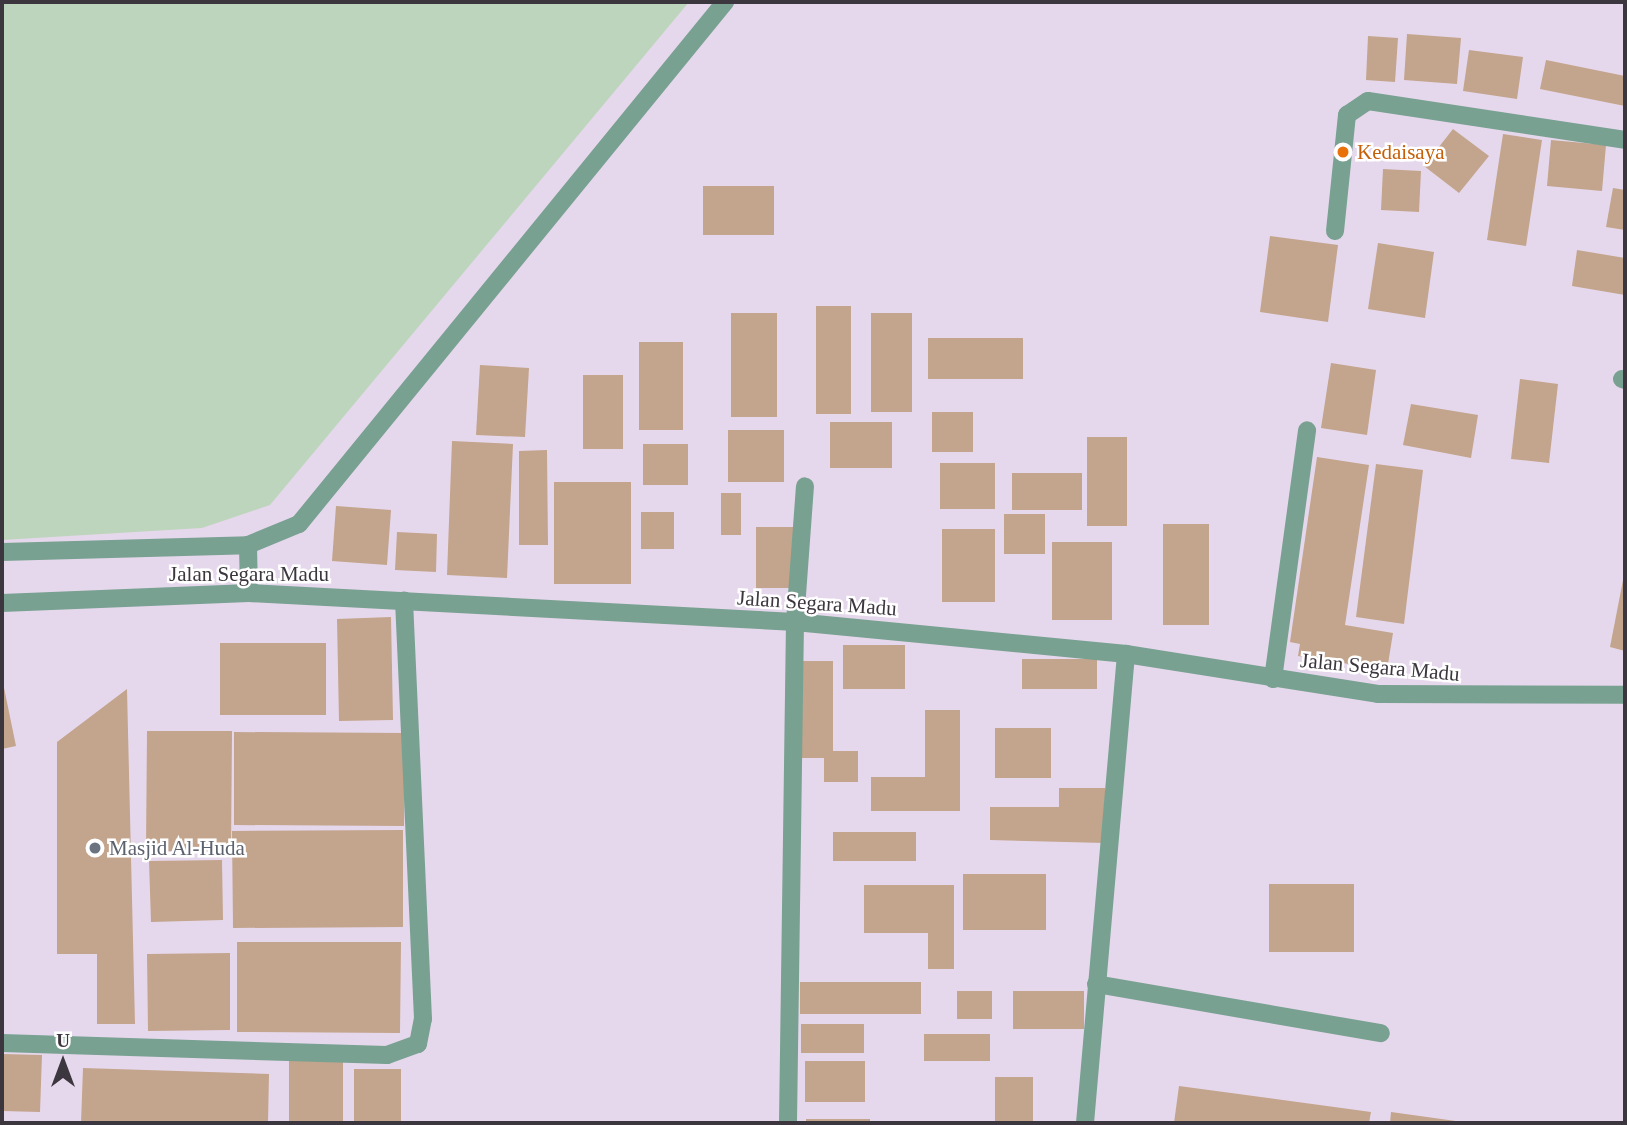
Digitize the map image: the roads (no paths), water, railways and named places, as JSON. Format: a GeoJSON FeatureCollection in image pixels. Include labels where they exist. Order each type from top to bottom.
{"type":"FeatureCollection","features":[{"type":"Feature","properties":{"kind":"street"},"geometry":{"type":"LineString","coordinates":[[250,593],[248,545],[299,524],[725,2]]}},
{"type":"Feature","properties":{"kind":"street"},"geometry":{"type":"LineString","coordinates":[[1335,231],[1347,116],[1368,101],[1625,140]]}},
{"type":"Feature","properties":{"kind":"street"},"geometry":{"type":"LineString","coordinates":[[1273,679],[1307,430]]}},
{"type":"Feature","properties":{"kind":"street"},"geometry":{"type":"LineString","coordinates":[[788,1123],[795,622],[805,486]]}},
{"type":"Feature","properties":{"kind":"street","name":"Jalan Segara Madu"},"geometry":{"type":"LineString","coordinates":[[2,552],[248,545]]}},
{"type":"Feature","properties":{"kind":"street","name":"Jalan Segara Madu"},"geometry":{"type":"LineString","coordinates":[[2,603],[250,593],[795,622],[1126,654],[1273,679],[1408,696],[1625,695]]}},
{"type":"Feature","properties":{"kind":"street"},"geometry":{"type":"LineString","coordinates":[[2,1043],[387,1055],[418,1044],[422,1019],[404,600]]}},
{"type":"Feature","properties":{"kind":"street"},"geometry":{"type":"LineString","coordinates":[[1085,1123],[1126,654]]}},
{"type":"Feature","properties":{"kind":"street"},"geometry":{"type":"LineString","coordinates":[[1096,984],[1381,1033]]}},
{"type":"Feature","properties":{"kind":"place","name":"Kedaisaya"},"geometry":{"type":"Point","coordinates":[1343,152]}},
{"type":"Feature","properties":{"kind":"place","name":"Masjid Al-Huda"},"geometry":{"type":"Point","coordinates":[95,848]}}]}
